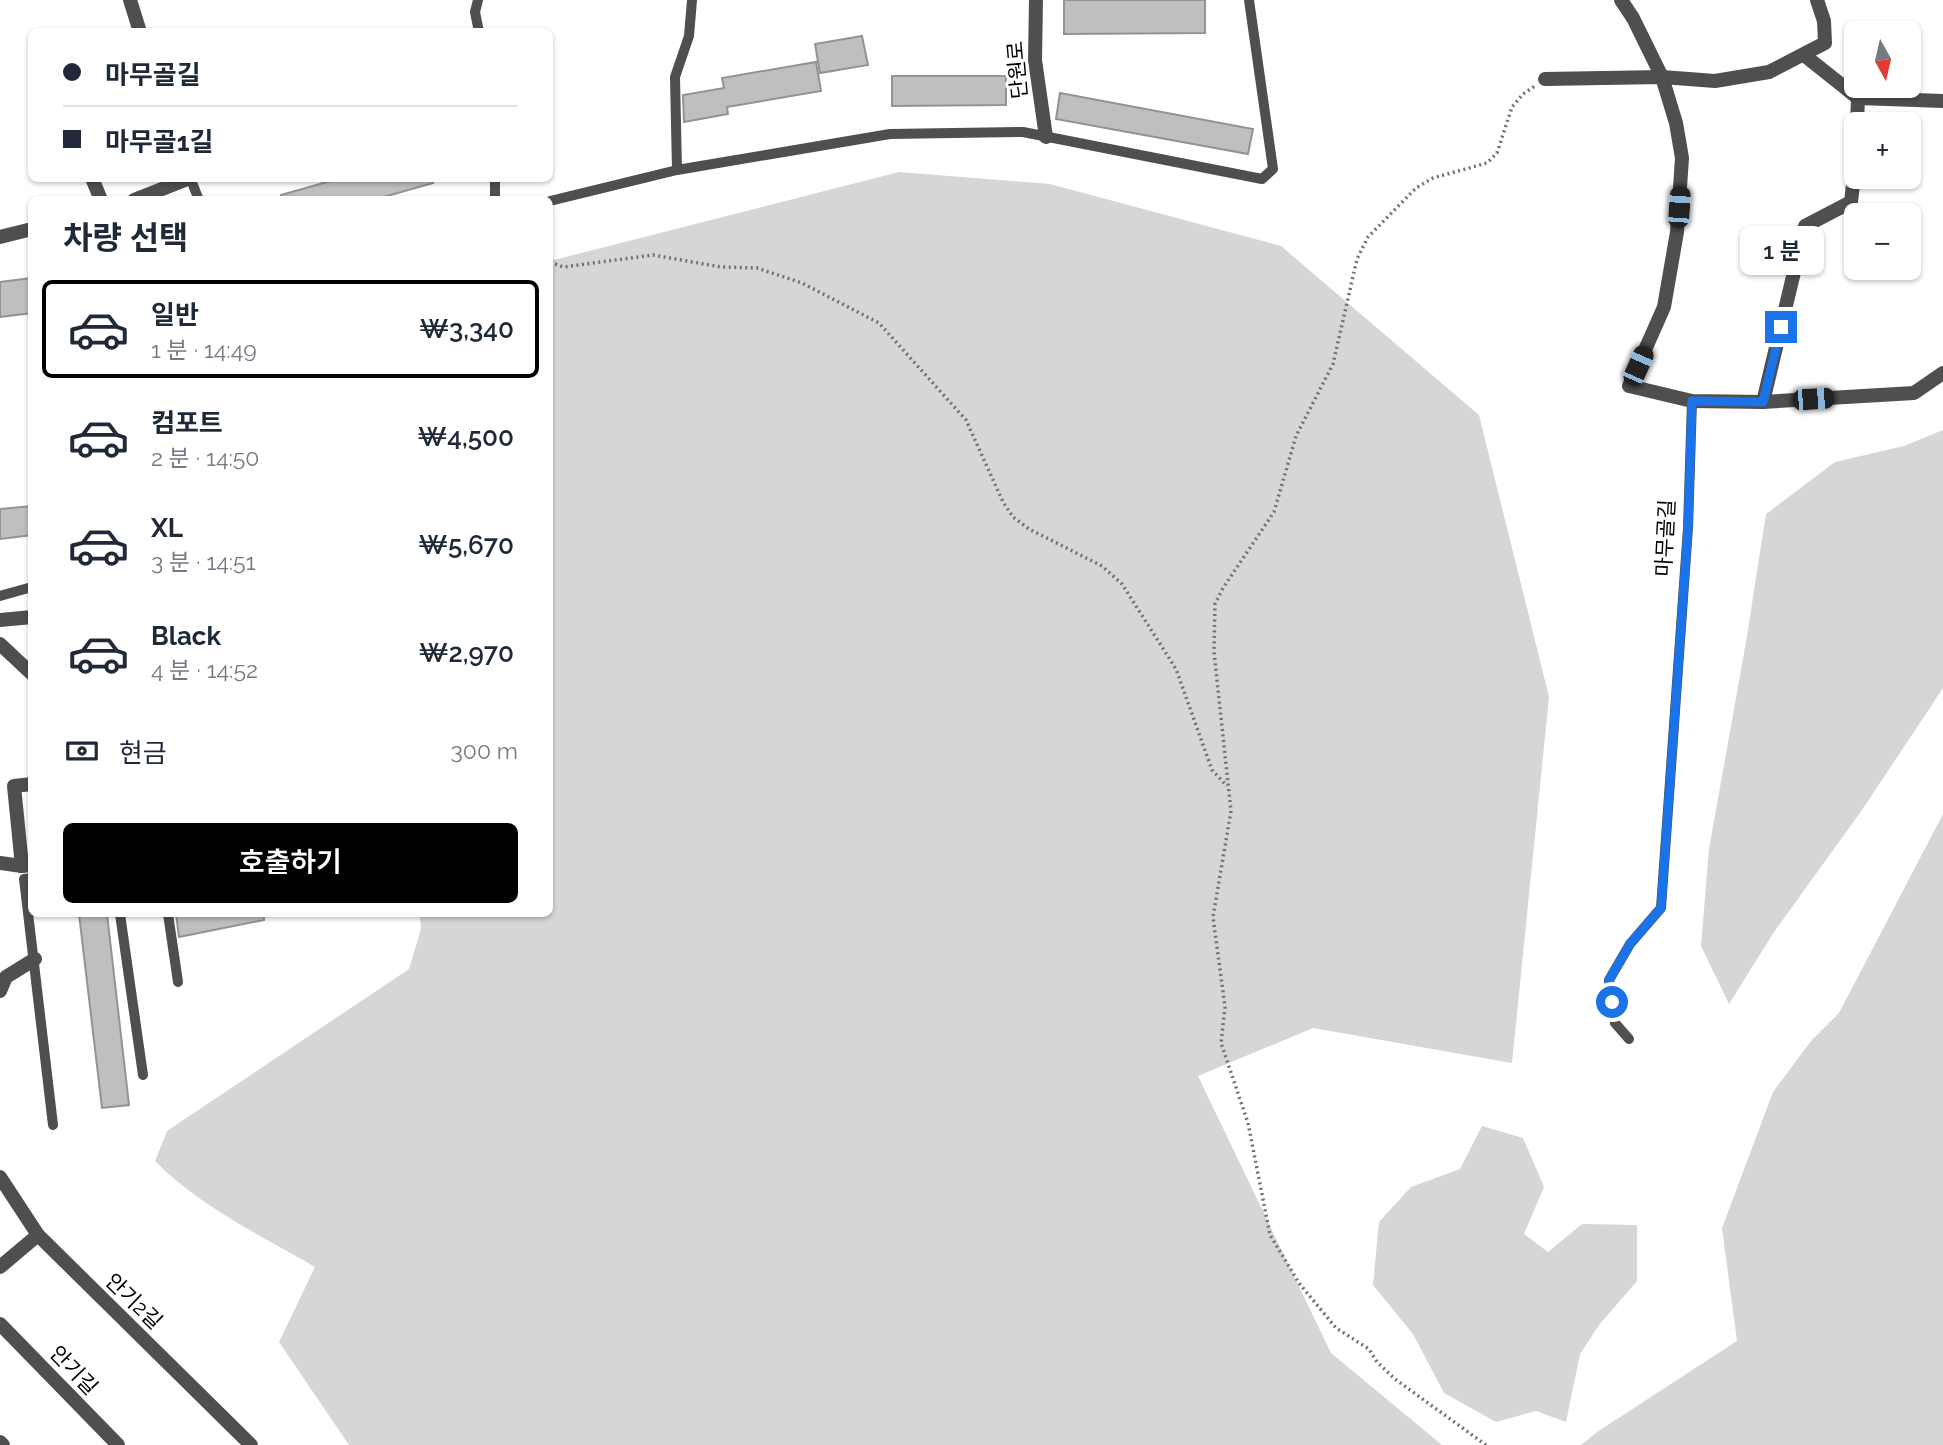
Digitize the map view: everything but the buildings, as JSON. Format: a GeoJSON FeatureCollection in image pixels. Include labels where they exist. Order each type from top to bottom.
{"type":"FeatureCollection","features":[{"type":"Feature","properties":{"kind":"street"},"geometry":{"type":"LineString","coordinates":[[130,0],[139,28]]}},
{"type":"Feature","properties":{"kind":"street","name":"단원로"},"geometry":{"type":"LineString","coordinates":[[1036,0],[1035,60],[1046,137]]}},
{"type":"Feature","properties":{"kind":"street"},"geometry":{"type":"LineString","coordinates":[[1621,0],[1633,18],[1662,77],[1676,123],[1682,158],[1677,232],[1664,307],[1629,386],[1692,401],[1763,402],[1913,393],[1943,373]]}},
{"type":"Feature","properties":{"kind":"street"},"geometry":{"type":"LineString","coordinates":[[1545,79],[1662,77],[1715,80],[1769,72],[1825,43],[1824,21],[1817,0]]}},
{"type":"Feature","properties":{"kind":"street"},"geometry":{"type":"LineString","coordinates":[[1804,55],[1844,87]]}},
{"type":"Feature","properties":{"kind":"street"},"geometry":{"type":"LineString","coordinates":[[1857,112],[1858,98],[1943,101]]}},
{"type":"Feature","properties":{"kind":"street"},"geometry":{"type":"LineString","coordinates":[[145,196],[182,182]]}},
{"type":"Feature","properties":{"kind":"street"},"geometry":{"type":"LineString","coordinates":[[1763,402],[1805,226],[1851,202],[1852,189]]}},
{"type":"Feature","properties":{"kind":"street"},"geometry":{"type":"LineString","coordinates":[[0,237],[28,230]]}},
{"type":"Feature","properties":{"kind":"street"},"geometry":{"type":"LineString","coordinates":[[0,620],[28,617]]}},
{"type":"Feature","properties":{"kind":"street"},"geometry":{"type":"LineString","coordinates":[[0,645],[28,670]]}},
{"type":"Feature","properties":{"kind":"street"},"geometry":{"type":"LineString","coordinates":[[0,863],[27,872],[14,786],[28,784]]}},
{"type":"Feature","properties":{"kind":"street"},"geometry":{"type":"LineString","coordinates":[[0,991],[6,977],[35,959]]}},
{"type":"Feature","properties":{"kind":"street","name":"안기2길"},"geometry":{"type":"LineString","coordinates":[[0,1177],[37,1236],[251,1445]]}},
{"type":"Feature","properties":{"kind":"street"},"geometry":{"type":"LineString","coordinates":[[0,1267],[37,1236]]}},
{"type":"Feature","properties":{"kind":"street","name":"안기길"},"geometry":{"type":"LineString","coordinates":[[0,1324],[118,1445]]}},
{"type":"Feature","properties":{"kind":"lane"},"geometry":{"type":"LineString","coordinates":[[478,0],[475,12],[478,28]]}},
{"type":"Feature","properties":{"kind":"lane"},"geometry":{"type":"LineString","coordinates":[[677,170],[675,77],[689,36],[692,0]]}},
{"type":"Feature","properties":{"kind":"lane"},"geometry":{"type":"LineString","coordinates":[[553,200],[677,170],[890,134],[1023,132],[1262,179],[1273,169],[1249,0]]}},
{"type":"Feature","properties":{"kind":"lane","name":"마무골길"},"geometry":{"type":"LineString","coordinates":[[1629,1039],[1615,1023],[1609,980],[1630,944],[1661,908],[1688,528],[1692,401]]}},
{"type":"Feature","properties":{"kind":"lane"},"geometry":{"type":"LineString","coordinates":[[0,596],[28,588]]}},
{"type":"Feature","properties":{"kind":"lane"},"geometry":{"type":"LineString","coordinates":[[31,917],[52,1125]]}},
{"type":"Feature","properties":{"kind":"lane"},"geometry":{"type":"LineString","coordinates":[[120,917],[143,1075]]}},
{"type":"Feature","properties":{"kind":"lane"},"geometry":{"type":"LineString","coordinates":[[168,917],[178,982]]}},
{"type":"Feature","properties":{"kind":"path"},"geometry":{"type":"LineString","coordinates":[[1486,1445],[1395,1379],[1377,1362],[1369,1349],[1336,1328],[1299,1283],[1270,1235],[1248,1123],[1221,1043],[1225,1007],[1213,917],[1231,811],[1214,652],[1215,604],[1274,512],[1296,436],[1333,364],[1357,259],[1368,237],[1416,188],[1433,178],[1487,163],[1497,153],[1512,107],[1523,94],[1545,79]]}},
{"type":"Feature","properties":{"kind":"path"},"geometry":{"type":"LineString","coordinates":[[553,263],[562,267],[653,254],[720,267],[757,268],[802,283],[878,323],[966,420],[1003,502],[1013,517],[1029,529],[1102,566],[1122,584],[1176,669],[1212,770],[1228,788]]}},
{"type":"Feature","properties":{"kind":"shaded area"},"geometry":{"type":"Polygon","coordinates":[[[899,172],[1050,184],[1281,246],[1479,415],[1549,697],[1512,1063],[1313,1028],[1198,1076],[1331,1353],[1442,1445],[349,1445],[279,1342],[315,1267],[210,1206],[155,1161],[167,1131],[409,969],[421,929],[420,917],[553,917],[553,260],[899,172]]]}},
{"type":"Feature","properties":{"kind":"shaded area"},"geometry":{"type":"Polygon","coordinates":[[[1943,430],[1943,688],[1862,810],[1774,932],[1729,1004],[1701,946],[1709,849],[1766,514],[1835,462],[1904,446],[1943,430]]]}},
{"type":"Feature","properties":{"kind":"shaded area"},"geometry":{"type":"Polygon","coordinates":[[[1943,814],[1943,1445],[1581,1445],[1737,1341],[1722,1228],[1773,1092],[1811,1041],[1839,1013],[1943,814]]]}},
{"type":"Feature","properties":{"kind":"shaded area"},"geometry":{"type":"Polygon","coordinates":[[[1482,1126],[1523,1138],[1544,1187],[1524,1234],[1548,1252],[1582,1224],[1637,1225],[1637,1281],[1599,1325],[1580,1354],[1566,1422],[1536,1411],[1496,1422],[1444,1393],[1413,1334],[1373,1285],[1379,1222],[1411,1187],[1460,1169],[1482,1126]]]}},
{"type":"Feature","properties":{"kind":"route"},"geometry":{"type":"LineString","coordinates":[[1612,1002],[1609,980],[1630,944],[1661,908],[1688,528],[1692,401],[1763,402],[1781,327]]}}]}
